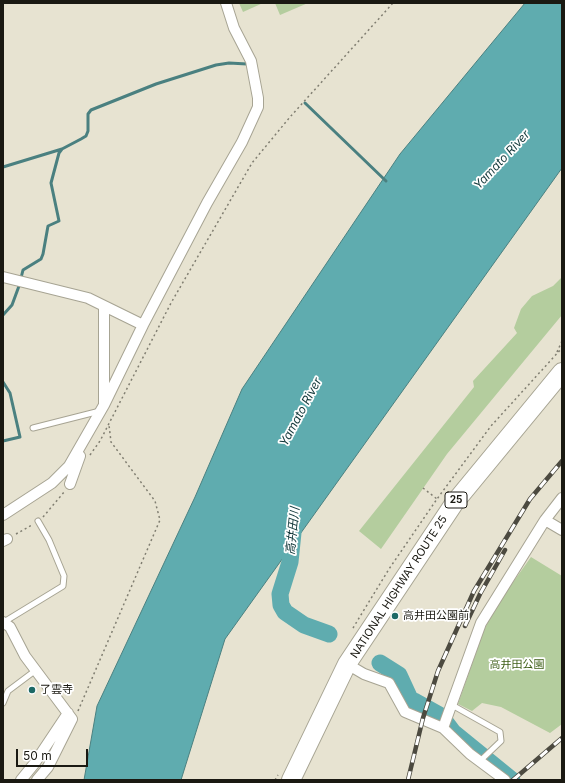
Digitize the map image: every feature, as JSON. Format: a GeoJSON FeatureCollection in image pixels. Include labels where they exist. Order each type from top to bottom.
{"type":"FeatureCollection","features":[{"type":"Feature","properties":{"kind":"highway","name":"NATIONAL HIGHWAY ROUTE 25"},"geometry":{"type":"LineString","coordinates":[[291,780],[348,664],[454,502],[562,372]]}},
{"type":"Feature","properties":{"kind":"street"},"geometry":{"type":"LineString","coordinates":[[3,515],[52,483],[68,466],[86,439],[103,408],[143,325],[207,203],[242,142],[258,108],[258,98],[251,61],[234,28],[226,3]]}},
{"type":"Feature","properties":{"kind":"street"},"geometry":{"type":"LineString","coordinates":[[3,277],[88,298],[143,325]]}},
{"type":"Feature","properties":{"kind":"street"},"geometry":{"type":"LineString","coordinates":[[103,408],[104,306]]}},
{"type":"Feature","properties":{"kind":"street"},"geometry":{"type":"LineString","coordinates":[[70,484],[86,439]]}},
{"type":"Feature","properties":{"kind":"street"},"geometry":{"type":"LineString","coordinates":[[443,727],[452,706],[481,623],[545,520],[562,498]]}},
{"type":"Feature","properties":{"kind":"street"},"geometry":{"type":"LineString","coordinates":[[545,520],[562,530]]}},
{"type":"Feature","properties":{"kind":"street"},"geometry":{"type":"LineString","coordinates":[[3,622],[10,628],[25,656],[70,716]]}},
{"type":"Feature","properties":{"kind":"street"},"geometry":{"type":"LineString","coordinates":[[348,664],[364,674],[389,683],[405,712],[443,727],[470,754],[505,780]]}},
{"type":"Feature","properties":{"kind":"street"},"geometry":{"type":"LineString","coordinates":[[21,780],[70,716]]}},
{"type":"Feature","properties":{"kind":"street"},"geometry":{"type":"LineString","coordinates":[[37,780],[48,767],[70,716]]}},
{"type":"Feature","properties":{"kind":"lane"},"geometry":{"type":"LineString","coordinates":[[33,428],[103,408]]}},
{"type":"Feature","properties":{"kind":"lane"},"geometry":{"type":"LineString","coordinates":[[3,622],[64,586],[64,576],[49,540],[38,521]]}},
{"type":"Feature","properties":{"kind":"lane"},"geometry":{"type":"LineString","coordinates":[[3,703],[8,691],[36,670]]}},
{"type":"Feature","properties":{"kind":"lane"},"geometry":{"type":"LineString","coordinates":[[452,706],[500,732],[501,741],[480,761]]}},
{"type":"Feature","properties":{"kind":"path"},"geometry":{"type":"LineString","coordinates":[[87,459],[100,441],[171,303],[252,163],[290,117],[393,3]]}},
{"type":"Feature","properties":{"kind":"path"},"geometry":{"type":"LineString","coordinates":[[556,354],[562,341]]}},
{"type":"Feature","properties":{"kind":"path"},"geometry":{"type":"LineString","coordinates":[[70,716],[77,713],[160,520],[155,501],[111,442],[109,424]]}},
{"type":"Feature","properties":{"kind":"path"},"geometry":{"type":"LineString","coordinates":[[5,540],[38,521],[56,504],[70,484]]}},
{"type":"Feature","properties":{"kind":"path"},"geometry":{"type":"LineString","coordinates":[[423,488],[437,499]]}},
{"type":"Feature","properties":{"kind":"green space"},"geometry":{"type":"Polygon","coordinates":[[[239,3],[263,3],[243,12],[239,3]]]}},
{"type":"Feature","properties":{"kind":"green space"},"geometry":{"type":"Polygon","coordinates":[[[275,3],[308,3],[280,15],[275,3]]]}},
{"type":"Feature","properties":{"kind":"green space"},"geometry":{"type":"Polygon","coordinates":[[[562,277],[562,315],[447,454],[381,549],[359,531],[474,387],[473,381],[517,333],[514,328],[521,309],[532,296],[553,286],[562,277]]]}},
{"type":"Feature","properties":{"kind":"green space","name":"高井田公園"},"geometry":{"type":"Polygon","coordinates":[[[531,557],[562,576],[562,724],[550,733],[501,707],[482,703],[472,711],[458,704],[484,630],[496,606],[531,557]]]}},
{"type":"Feature","properties":{"kind":"water","name":"Yamato River"},"geometry":{"type":"Polygon","coordinates":[[[525,3],[562,3],[562,168],[225,639],[181,780],[84,780],[97,706],[195,497],[242,389],[400,154],[525,3]]]}},
{"type":"Feature","properties":{"kind":"waterway"},"geometry":{"type":"LineString","coordinates":[[3,167],[62,149],[86,136],[88,131],[88,114],[91,110],[156,84],[216,65],[229,63],[247,64]]}},
{"type":"Feature","properties":{"kind":"waterway"},"geometry":{"type":"LineString","coordinates":[[305,103],[386,181]]}},
{"type":"Feature","properties":{"kind":"waterway"},"geometry":{"type":"LineString","coordinates":[[21,278],[23,270],[41,259],[48,226],[59,221],[51,183],[59,153],[62,149]]}},
{"type":"Feature","properties":{"kind":"waterway"},"geometry":{"type":"LineString","coordinates":[[3,315],[12,305],[19,286]]}},
{"type":"Feature","properties":{"kind":"waterway"},"geometry":{"type":"LineString","coordinates":[[3,382],[10,393],[20,437],[3,441]]}},
{"type":"Feature","properties":{"kind":"waterway","name":"高井田川"},"geometry":{"type":"LineString","coordinates":[[294,523],[290,562],[280,594],[281,605],[285,612],[304,625],[329,634]]}},
{"type":"Feature","properties":{"kind":"waterway","name":"高井田川"},"geometry":{"type":"LineString","coordinates":[[380,663],[399,675],[411,701],[414,701],[441,716],[453,732],[512,780]]}},
{"type":"Feature","properties":{"kind":"railway"},"geometry":{"type":"LineString","coordinates":[[408,780],[423,718],[438,671],[474,591],[530,499],[562,461]]}},
{"type":"Feature","properties":{"kind":"railway"},"geometry":{"type":"LineString","coordinates":[[465,626],[480,594],[505,550]]}},
{"type":"Feature","properties":{"kind":"railway"},"geometry":{"type":"LineString","coordinates":[[513,780],[562,738]]}},
{"type":"Feature","properties":{"kind":"place","name":"高井田公園前"},"geometry":{"type":"Point","coordinates":[395,616]}},
{"type":"Feature","properties":{"kind":"place","name":"了雲寺"},"geometry":{"type":"Point","coordinates":[32,690]}}]}
